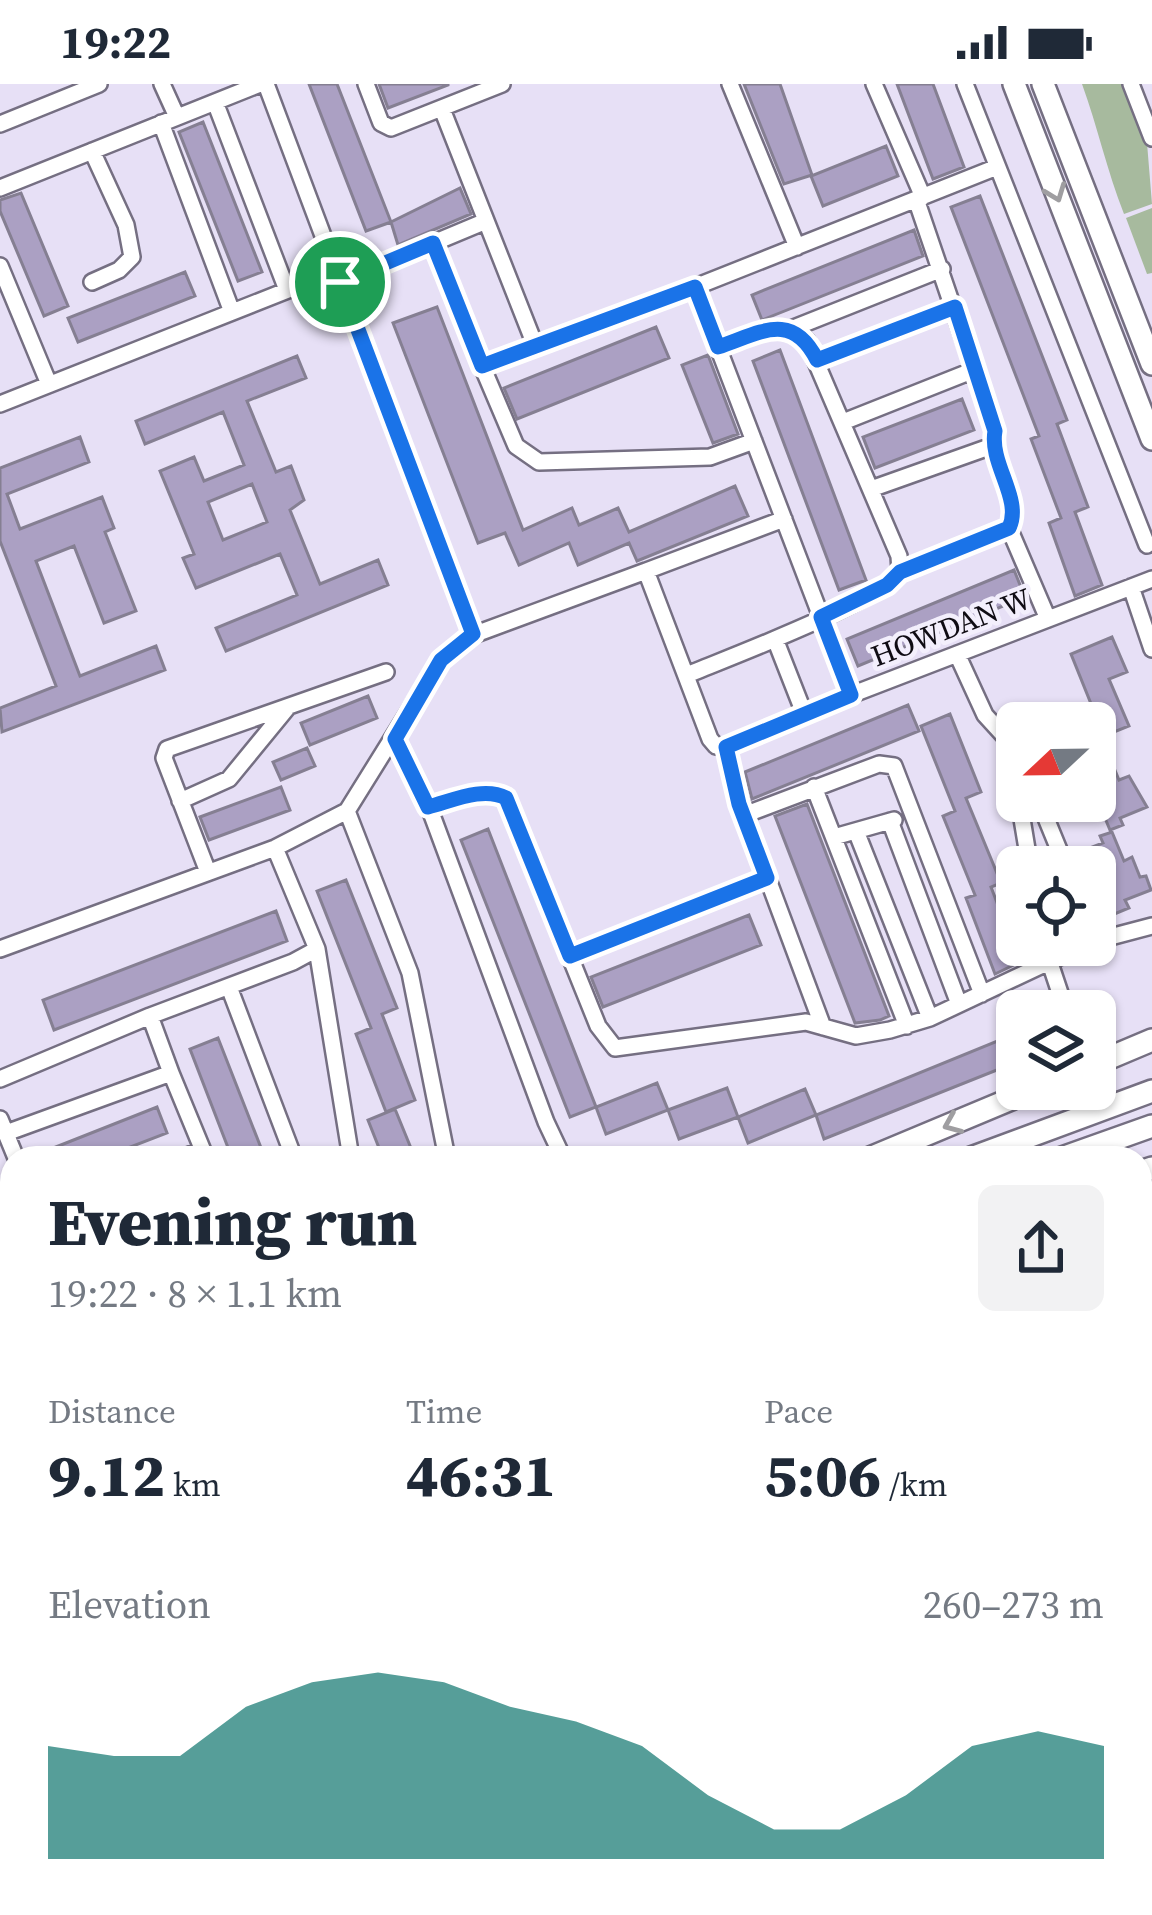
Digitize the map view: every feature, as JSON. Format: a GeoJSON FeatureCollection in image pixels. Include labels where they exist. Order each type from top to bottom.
{"type":"FeatureCollection","features":[{"type":"Feature","properties":{"kind":"main road"},"geometry":{"type":"LineString","coordinates":[[1014,84],[1152,439]]}},
{"type":"Feature","properties":{"kind":"main road"},"geometry":{"type":"LineString","coordinates":[[1043,84],[1152,364]]}},
{"type":"Feature","properties":{"kind":"main road"},"geometry":{"type":"LineString","coordinates":[[1116,1055],[1152,1040]]}},
{"type":"Feature","properties":{"kind":"main road"},"geometry":{"type":"LineString","coordinates":[[1003,1146],[1152,1091]]}},
{"type":"Feature","properties":{"kind":"main road"},"geometry":{"type":"LineString","coordinates":[[898,1146],[996,1105]]}},
{"type":"Feature","properties":{"kind":"main road"},"geometry":{"type":"LineString","coordinates":[[1096,1146],[1152,1126]]}},
{"type":"Feature","properties":{"kind":"street"},"geometry":{"type":"LineString","coordinates":[[0,124],[99,84]]}},
{"type":"Feature","properties":{"kind":"street"},"geometry":{"type":"LineString","coordinates":[[162,84],[169,120],[232,312]]}},
{"type":"Feature","properties":{"kind":"street"},"geometry":{"type":"LineString","coordinates":[[0,188],[263,84],[473,634]]}},
{"type":"Feature","properties":{"kind":"street"},"geometry":{"type":"LineString","coordinates":[[365,84],[386,127],[502,84]]}},
{"type":"Feature","properties":{"kind":"street"},"geometry":{"type":"LineString","coordinates":[[730,84],[797,247]]}},
{"type":"Feature","properties":{"kind":"street"},"geometry":{"type":"LineString","coordinates":[[874,84],[919,198],[995,431],[992,446],[1014,513],[1009,528],[1048,619]]}},
{"type":"Feature","properties":{"kind":"street"},"geometry":{"type":"LineString","coordinates":[[964,84],[1147,545]]}},
{"type":"Feature","properties":{"kind":"street"},"geometry":{"type":"LineString","coordinates":[[1131,84],[1152,138]]}},
{"type":"Feature","properties":{"kind":"street"},"geometry":{"type":"LineString","coordinates":[[215,103],[287,290]]}},
{"type":"Feature","properties":{"kind":"street"},"geometry":{"type":"LineString","coordinates":[[442,109],[535,345]]}},
{"type":"Feature","properties":{"kind":"street"},"geometry":{"type":"LineString","coordinates":[[92,151],[126,226],[132,257],[119,270],[92,282]]}},
{"type":"Feature","properties":{"kind":"street"},"geometry":{"type":"LineString","coordinates":[[482,366],[998,167]]}},
{"type":"Feature","properties":{"kind":"street"},"geometry":{"type":"LineString","coordinates":[[0,404],[287,290],[486,221]]}},
{"type":"Feature","properties":{"kind":"street"},"geometry":{"type":"LineString","coordinates":[[433,243],[517,446],[539,462],[710,457],[754,441]]}},
{"type":"Feature","properties":{"kind":"street"},"geometry":{"type":"LineString","coordinates":[[0,266],[49,384]]}},
{"type":"Feature","properties":{"kind":"street"},"geometry":{"type":"LineString","coordinates":[[718,347],[791,329],[943,269]]}},
{"type":"Feature","properties":{"kind":"street"},"geometry":{"type":"LineString","coordinates":[[695,287],[851,695]]}},
{"type":"Feature","properties":{"kind":"street"},"geometry":{"type":"LineString","coordinates":[[817,360],[955,307]]}},
{"type":"Feature","properties":{"kind":"street"},"geometry":{"type":"LineString","coordinates":[[791,329],[807,341],[817,360],[899,556],[900,572]]}},
{"type":"Feature","properties":{"kind":"street"},"geometry":{"type":"LineString","coordinates":[[843,422],[974,370]]}},
{"type":"Feature","properties":{"kind":"street"},"geometry":{"type":"LineString","coordinates":[[871,489],[992,446]]}},
{"type":"Feature","properties":{"kind":"street"},"geometry":{"type":"LineString","coordinates":[[0,949],[275,848],[347,812],[441,660],[473,634],[784,519]]}},
{"type":"Feature","properties":{"kind":"street"},"geometry":{"type":"LineString","coordinates":[[687,674],[821,617],[887,585],[900,572],[1009,528]]}},
{"type":"Feature","properties":{"kind":"street"},"geometry":{"type":"LineString","coordinates":[[646,571],[710,739],[726,747],[744,815],[823,1027]]}},
{"type":"Feature","properties":{"kind":"street","name":"HOWDAN W"},"geometry":{"type":"LineString","coordinates":[[726,747],[1152,579]]}},
{"type":"Feature","properties":{"kind":"street"},"geometry":{"type":"LineString","coordinates":[[1131,587],[1152,649]]}},
{"type":"Feature","properties":{"kind":"street"},"geometry":{"type":"LineString","coordinates":[[775,639],[804,713]]}},
{"type":"Feature","properties":{"kind":"street"},"geometry":{"type":"LineString","coordinates":[[957,654],[985,715],[996,728]]}},
{"type":"Feature","properties":{"kind":"street"},"geometry":{"type":"LineString","coordinates":[[208,872],[164,758],[167,749],[386,672]]}},
{"type":"Feature","properties":{"kind":"street"},"geometry":{"type":"LineString","coordinates":[[180,801],[230,779],[290,705]]}},
{"type":"Feature","properties":{"kind":"street"},"geometry":{"type":"LineString","coordinates":[[395,739],[428,807],[557,1146]]}},
{"type":"Feature","properties":{"kind":"street"},"geometry":{"type":"LineString","coordinates":[[744,815],[888,762],[894,766],[982,994]]}},
{"type":"Feature","properties":{"kind":"street"},"geometry":{"type":"LineString","coordinates":[[814,788],[907,1026]]}},
{"type":"Feature","properties":{"kind":"street"},"geometry":{"type":"LineString","coordinates":[[428,807],[478,794],[506,798],[598,1026],[616,1048],[806,1022],[856,1036],[930,1018],[1042,966]]}},
{"type":"Feature","properties":{"kind":"street"},"geometry":{"type":"LineString","coordinates":[[347,812],[410,973],[444,1146]]}},
{"type":"Feature","properties":{"kind":"street"},"geometry":{"type":"LineString","coordinates":[[834,838],[913,814]]}},
{"type":"Feature","properties":{"kind":"street"},"geometry":{"type":"LineString","coordinates":[[890,821],[959,1004]]}},
{"type":"Feature","properties":{"kind":"street"},"geometry":{"type":"LineString","coordinates":[[856,831],[930,1018]]}},
{"type":"Feature","properties":{"kind":"street"},"geometry":{"type":"LineString","coordinates":[[275,848],[317,949],[349,1146]]}},
{"type":"Feature","properties":{"kind":"street"},"geometry":{"type":"LineString","coordinates":[[570,956],[767,878]]}},
{"type":"Feature","properties":{"kind":"street"},"geometry":{"type":"LineString","coordinates":[[1116,935],[1152,926]]}},
{"type":"Feature","properties":{"kind":"street"},"geometry":{"type":"LineString","coordinates":[[0,1079],[317,949]]}},
{"type":"Feature","properties":{"kind":"street"},"geometry":{"type":"LineString","coordinates":[[229,987],[289,1146]]}},
{"type":"Feature","properties":{"kind":"street"},"geometry":{"type":"LineString","coordinates":[[150,1016],[201,1146]]}},
{"type":"Feature","properties":{"kind":"street"},"geometry":{"type":"LineString","coordinates":[[3,1126],[171,1073]]}},
{"type":"Feature","properties":{"kind":"green space"},"geometry":{"type":"Polygon","coordinates":[[[1082,84],[1125,84],[1147,143],[1152,204],[1124,214],[1082,84]]]}},
{"type":"Feature","properties":{"kind":"green space"},"geometry":{"type":"Polygon","coordinates":[[[1152,208],[1152,273],[1147,274],[1126,218],[1152,208]]]}},
{"type":"Feature","properties":{"kind":"building"},"geometry":{"type":"Polygon","coordinates":[[[309,84],[337,84],[391,222],[366,231],[309,84]]]}},
{"type":"Feature","properties":{"kind":"building"},"geometry":{"type":"Polygon","coordinates":[[[379,84],[448,84],[448,85],[388,108],[379,84]]]}},
{"type":"Feature","properties":{"kind":"building"},"geometry":{"type":"Polygon","coordinates":[[[744,84],[780,84],[812,175],[784,184],[744,84]]]}},
{"type":"Feature","properties":{"kind":"building"},"geometry":{"type":"Polygon","coordinates":[[[897,84],[933,84],[964,167],[933,179],[897,84]]]}},
{"type":"Feature","properties":{"kind":"building"},"geometry":{"type":"Polygon","coordinates":[[[203,122],[262,272],[238,281],[179,132],[203,122]]]}},
{"type":"Feature","properties":{"kind":"building"},"geometry":{"type":"Polygon","coordinates":[[[886,146],[898,176],[823,206],[811,176],[886,146]]]}},
{"type":"Feature","properties":{"kind":"building"},"geometry":{"type":"Polygon","coordinates":[[[460,188],[471,214],[398,245],[391,222],[460,188]]]}},
{"type":"Feature","properties":{"kind":"building"},"geometry":{"type":"Polygon","coordinates":[[[21,193],[68,306],[44,316],[0,211],[0,200],[21,193]]]}},
{"type":"Feature","properties":{"kind":"building"},"geometry":{"type":"Polygon","coordinates":[[[980,196],[1067,420],[1057,424],[1088,507],[1075,512],[1102,585],[1075,596],[1049,523],[1061,518],[1031,439],[1039,436],[951,207],[980,196]]]}},
{"type":"Feature","properties":{"kind":"building"},"geometry":{"type":"Polygon","coordinates":[[[914,230],[923,256],[762,320],[752,295],[914,230]]]}},
{"type":"Feature","properties":{"kind":"building"},"geometry":{"type":"Polygon","coordinates":[[[185,272],[195,296],[78,342],[68,318],[185,272]]]}},
{"type":"Feature","properties":{"kind":"building"},"geometry":{"type":"Polygon","coordinates":[[[437,307],[523,530],[572,508],[579,525],[618,508],[629,532],[735,486],[748,516],[637,561],[629,543],[578,565],[569,543],[519,565],[505,533],[478,543],[393,323],[437,307]]]}},
{"type":"Feature","properties":{"kind":"building"},"geometry":{"type":"Polygon","coordinates":[[[656,327],[669,358],[517,419],[504,388],[656,327]]]}},
{"type":"Feature","properties":{"kind":"building"},"geometry":{"type":"Polygon","coordinates":[[[780,350],[866,580],[839,590],[753,361],[780,350]]]}},
{"type":"Feature","properties":{"kind":"building"},"geometry":{"type":"Polygon","coordinates":[[[708,355],[738,434],[713,443],[682,365],[708,355]]]}},
{"type":"Feature","properties":{"kind":"building"},"geometry":{"type":"Polygon","coordinates":[[[297,356],[306,378],[247,401],[276,472],[291,466],[304,500],[290,510],[320,584],[378,560],[388,585],[226,651],[216,628],[297,595],[280,554],[196,588],[183,558],[194,554],[160,471],[194,457],[204,481],[244,465],[223,412],[145,444],[136,421],[297,356]],[[252,484],[208,502],[223,540],[267,522],[252,484]]]}},
{"type":"Feature","properties":{"kind":"building"},"geometry":{"type":"Polygon","coordinates":[[[962,399],[974,430],[875,468],[863,437],[962,399]]]}},
{"type":"Feature","properties":{"kind":"building"},"geometry":{"type":"Polygon","coordinates":[[[80,437],[89,462],[7,494],[20,529],[102,497],[114,528],[105,532],[136,611],[104,623],[74,546],[36,561],[80,676],[156,646],[165,670],[2,732],[0,708],[56,686],[0,541],[0,468],[80,437]]]}},
{"type":"Feature","properties":{"kind":"building"},"geometry":{"type":"Polygon","coordinates":[[[1014,570],[1025,597],[858,666],[847,639],[1014,570]]]}},
{"type":"Feature","properties":{"kind":"building"},"geometry":{"type":"Polygon","coordinates":[[[1112,637],[1127,672],[1109,679],[1129,726],[1116,731],[1116,702],[1090,702],[1071,654],[1112,637]]]}},
{"type":"Feature","properties":{"kind":"building"},"geometry":{"type":"Polygon","coordinates":[[[368,696],[377,718],[310,745],[301,723],[368,696]]]}},
{"type":"Feature","properties":{"kind":"building"},"geometry":{"type":"Polygon","coordinates":[[[908,705],[919,731],[752,799],[745,772],[908,705]]]}},
{"type":"Feature","properties":{"kind":"building"},"geometry":{"type":"Polygon","coordinates":[[[950,714],[981,792],[966,798],[996,871],[996,885],[991,887],[996,900],[996,966],[1012,966],[995,974],[966,898],[975,895],[943,816],[955,811],[921,726],[950,714]]]}},
{"type":"Feature","properties":{"kind":"building"},"geometry":{"type":"Polygon","coordinates":[[[307,748],[315,766],[281,780],[273,762],[307,748]]]}},
{"type":"Feature","properties":{"kind":"building"},"geometry":{"type":"Polygon","coordinates":[[[1116,773],[1119,780],[1129,776],[1147,807],[1120,818],[1123,825],[1110,830],[1107,822],[1116,822],[1116,773]]]}},
{"type":"Feature","properties":{"kind":"building"},"geometry":{"type":"Polygon","coordinates":[[[281,787],[290,810],[209,840],[200,817],[281,787]]]}},
{"type":"Feature","properties":{"kind":"building"},"geometry":{"type":"Polygon","coordinates":[[[807,804],[889,1016],[880,1020],[855,1023],[775,816],[807,804]]]}},
{"type":"Feature","properties":{"kind":"building"},"geometry":{"type":"Polygon","coordinates":[[[488,829],[596,1107],[570,1117],[461,840],[488,829]]]}},
{"type":"Feature","properties":{"kind":"building"},"geometry":{"type":"Polygon","coordinates":[[[1112,832],[1124,861],[1132,857],[1151,890],[1125,900],[1129,908],[1116,913],[1116,846],[1095,846],[1103,843],[1100,836],[1112,832]]]}},
{"type":"Feature","properties":{"kind":"building"},"geometry":{"type":"Polygon","coordinates":[[[346,880],[397,1008],[382,1014],[415,1100],[386,1112],[356,1034],[371,1028],[317,891],[346,880]]]}},
{"type":"Feature","properties":{"kind":"building"},"geometry":{"type":"Polygon","coordinates":[[[276,911],[287,941],[54,1030],[43,1000],[276,911]]]}},
{"type":"Feature","properties":{"kind":"building"},"geometry":{"type":"Polygon","coordinates":[[[749,915],[761,945],[603,1007],[591,977],[749,915]]]}},
{"type":"Feature","properties":{"kind":"building"},"geometry":{"type":"Polygon","coordinates":[[[218,1038],[260,1146],[227,1146],[190,1049],[218,1038]]]}},
{"type":"Feature","properties":{"kind":"building"},"geometry":{"type":"Polygon","coordinates":[[[996,1042],[996,1070],[824,1139],[816,1115],[996,1042]]]}},
{"type":"Feature","properties":{"kind":"building"},"geometry":{"type":"Polygon","coordinates":[[[657,1083],[668,1110],[606,1134],[596,1107],[657,1083]]]}},
{"type":"Feature","properties":{"kind":"building"},"geometry":{"type":"Polygon","coordinates":[[[727,1088],[738,1117],[679,1139],[668,1110],[727,1088]]]}},
{"type":"Feature","properties":{"kind":"building"},"geometry":{"type":"Polygon","coordinates":[[[805,1089],[816,1115],[748,1143],[738,1117],[805,1089]]]}},
{"type":"Feature","properties":{"kind":"building"},"geometry":{"type":"Polygon","coordinates":[[[157,1107],[167,1133],[133,1146],[58,1146],[157,1107]]]}},
{"type":"Feature","properties":{"kind":"building"},"geometry":{"type":"Polygon","coordinates":[[[395,1109],[410,1146],[378,1146],[368,1120],[395,1109]]]}},
{"type":"Feature","properties":{"kind":"route"},"geometry":{"type":"LineString","coordinates":[[433,243],[482,366],[695,287],[718,347],[791,329],[807,341],[817,360],[955,307],[995,431],[992,446],[1014,513],[1012,524],[900,572],[887,585],[821,617],[851,695],[726,747],[739,804],[767,878],[570,956],[506,798],[478,794],[428,807],[395,739],[441,660],[473,634],[340,282],[433,243]]}}]}
